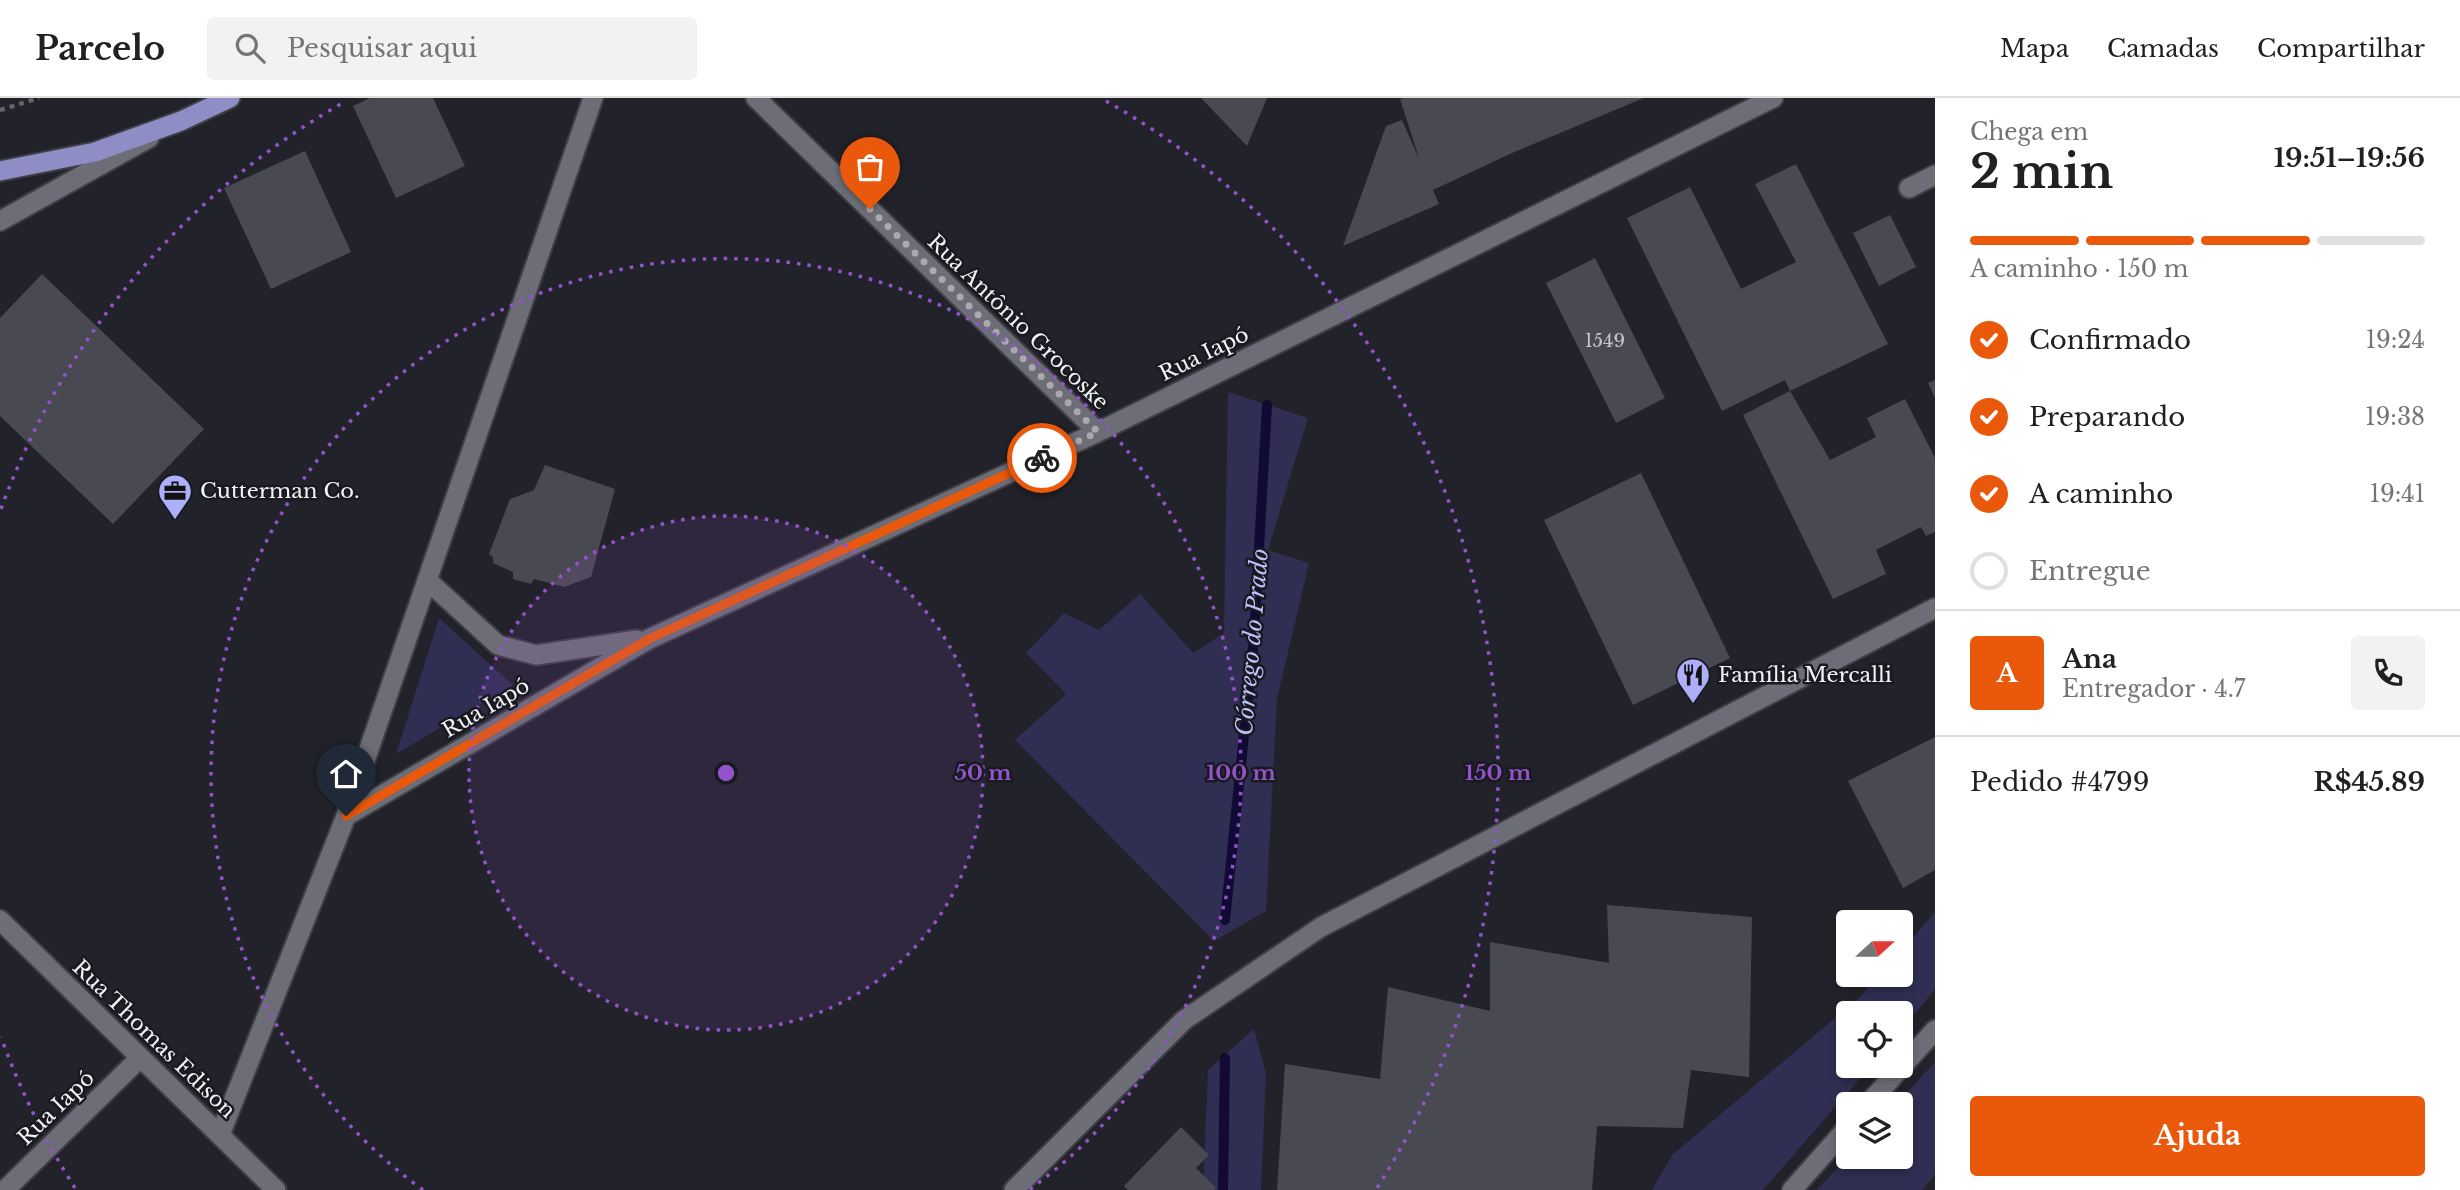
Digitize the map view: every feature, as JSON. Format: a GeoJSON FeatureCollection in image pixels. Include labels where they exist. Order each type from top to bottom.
{"type":"FeatureCollection","features":[{"type":"Feature","properties":{"kind":"main road"},"geometry":{"type":"LineString","coordinates":[[0,171],[95,152],[181,121],[230,98]]}},
{"type":"Feature","properties":{"kind":"street"},"geometry":{"type":"LineString","coordinates":[[220,1135],[346,816],[593,98]]}},
{"type":"Feature","properties":{"kind":"street","name":"Rua Antônio Grocoske"},"geometry":{"type":"LineString","coordinates":[[756,98],[1098,432]]}},
{"type":"Feature","properties":{"kind":"street","name":"Rua Iapó"},"geometry":{"type":"LineString","coordinates":[[346,816],[649,639],[1098,432],[1764,100]]}},
{"type":"Feature","properties":{"kind":"street"},"geometry":{"type":"LineString","coordinates":[[0,221],[181,121]]}},
{"type":"Feature","properties":{"kind":"street"},"geometry":{"type":"LineString","coordinates":[[1909,188],[1935,175]]}},
{"type":"Feature","properties":{"kind":"street","name":"Rua Iapó"},"geometry":{"type":"LineString","coordinates":[[427,580],[499,645],[536,655],[649,639]]}},
{"type":"Feature","properties":{"kind":"street"},"geometry":{"type":"LineString","coordinates":[[1014,1190],[1184,1020],[1321,927],[1935,608]]}},
{"type":"Feature","properties":{"kind":"street","name":"Rua Thomas Edison"},"geometry":{"type":"LineString","coordinates":[[0,920],[273,1189]]}},
{"type":"Feature","properties":{"kind":"street"},"geometry":{"type":"LineString","coordinates":[[1879,1092],[1935,1030]]}},
{"type":"Feature","properties":{"kind":"street","name":"Rua Iapó"},"geometry":{"type":"LineString","coordinates":[[5,1190],[140,1058]]}},
{"type":"Feature","properties":{"kind":"street"},"geometry":{"type":"LineString","coordinates":[[1792,1190],[1836,1140]]}},
{"type":"Feature","properties":{"kind":"path"},"geometry":{"type":"LineString","coordinates":[[0,110],[39,98]]}},
{"type":"Feature","properties":{"kind":"shaded area"},"geometry":{"type":"Polygon","coordinates":[[[1228,392],[1308,418],[1268,550],[1309,563],[1277,699],[1266,911],[1214,941],[1015,740],[1066,694],[1026,653],[1064,613],[1099,630],[1140,594],[1193,653],[1224,633],[1228,392]]]}},
{"type":"Feature","properties":{"kind":"shaded area"},"geometry":{"type":"Polygon","coordinates":[[[439,618],[513,685],[396,754],[439,618]]]}},
{"type":"Feature","properties":{"kind":"shaded area"},"geometry":{"type":"Polygon","coordinates":[[[1935,912],[1935,989],[1913,1016],[1913,1001],[1855,1001],[1869,987],[1913,987],[1913,937],[1935,912]]]}},
{"type":"Feature","properties":{"kind":"shaded area"},"geometry":{"type":"Polygon","coordinates":[[[1836,1017],[1836,1078],[1861,1078],[1848,1092],[1836,1092],[1836,1106],[1763,1190],[1652,1190],[1672,1155],[1836,1017]]]}},
{"type":"Feature","properties":{"kind":"shaded area"},"geometry":{"type":"Polygon","coordinates":[[[1254,1029],[1266,1073],[1261,1190],[1203,1190],[1208,1070],[1254,1029]]]}},
{"type":"Feature","properties":{"kind":"shaded area"},"geometry":{"type":"Polygon","coordinates":[[[1935,1062],[1935,1175],[1922,1190],[1817,1190],[1837,1169],[1913,1169],[1913,1092],[1907,1092],[1935,1062]]]}},
{"type":"Feature","properties":{"kind":"building"},"geometry":{"type":"Polygon","coordinates":[[[370,98],[433,98],[465,166],[396,198],[353,106],[370,98]]]}},
{"type":"Feature","properties":{"kind":"building"},"geometry":{"type":"Polygon","coordinates":[[[1201,98],[1267,98],[1247,146],[1201,98]]]}},
{"type":"Feature","properties":{"kind":"building"},"geometry":{"type":"Polygon","coordinates":[[[1644,98],[1512,153],[1433,190],[1439,204],[1343,246],[1386,126],[1402,120],[1420,161],[1400,99],[1644,98]]]}},
{"type":"Feature","properties":{"kind":"building"},"geometry":{"type":"Polygon","coordinates":[[[305,151],[351,252],[271,289],[224,188],[305,151]]]}},
{"type":"Feature","properties":{"kind":"building"},"geometry":{"type":"Polygon","coordinates":[[[1796,164],[1888,344],[1790,391],[1785,380],[1722,411],[1627,218],[1690,187],[1741,289],[1796,262],[1755,184],[1796,164]]]}},
{"type":"Feature","properties":{"kind":"building"},"geometry":{"type":"Polygon","coordinates":[[[1890,215],[1916,267],[1879,286],[1853,233],[1890,215]]]}},
{"type":"Feature","properties":{"kind":"building"},"geometry":{"type":"Polygon","coordinates":[[[1595,258],[1665,398],[1616,423],[1546,283],[1595,258]]]}},
{"type":"Feature","properties":{"kind":"building"},"geometry":{"type":"Polygon","coordinates":[[[42,274],[204,429],[113,524],[0,416],[0,318],[42,274]]]}},
{"type":"Feature","properties":{"kind":"building"},"geometry":{"type":"Polygon","coordinates":[[[1935,380],[1935,398],[1928,383],[1935,380]]]}},
{"type":"Feature","properties":{"kind":"building"},"geometry":{"type":"Polygon","coordinates":[[[1790,391],[1830,460],[1876,437],[1867,418],[1905,399],[1935,458],[1935,532],[1926,536],[1921,527],[1876,550],[1886,574],[1833,599],[1743,415],[1790,391]]]}},
{"type":"Feature","properties":{"kind":"building"},"geometry":{"type":"Polygon","coordinates":[[[545,465],[615,489],[591,577],[564,587],[534,579],[531,584],[513,579],[513,572],[493,563],[493,557],[489,554],[510,499],[534,490],[545,465]]]}},
{"type":"Feature","properties":{"kind":"building"},"geometry":{"type":"Polygon","coordinates":[[[1641,473],[1730,658],[1633,705],[1544,520],[1641,473]]]}},
{"type":"Feature","properties":{"kind":"building"},"geometry":{"type":"Polygon","coordinates":[[[1935,737],[1935,870],[1903,888],[1848,781],[1935,737]]]}},
{"type":"Feature","properties":{"kind":"building"},"geometry":{"type":"Polygon","coordinates":[[[1607,905],[1752,917],[1749,1077],[1691,1070],[1683,1128],[1597,1126],[1592,1190],[1277,1190],[1285,1064],[1380,1079],[1388,987],[1490,1011],[1490,942],[1609,963],[1607,905]]]}},
{"type":"Feature","properties":{"kind":"building"},"geometry":{"type":"Polygon","coordinates":[[[1181,1127],[1209,1155],[1196,1168],[1216,1188],[1128,1190],[1124,1186],[1181,1127]]]}},
{"type":"Feature","properties":{"kind":"waterway","name":"Córrego do Prado"},"geometry":{"type":"LineString","coordinates":[[1225,920],[1254,638],[1267,405]]}},
{"type":"Feature","properties":{"kind":"waterway","name":"Córrego do Prado"},"geometry":{"type":"LineString","coordinates":[[1223,1190],[1225,1058]]}},
{"type":"Feature","properties":{"kind":"way so far"},"geometry":{"type":"LineString","coordinates":[[870,209],[1098,432],[1042,458]]}},
{"type":"Feature","properties":{"kind":"place","name":"Cutterman Co."},"geometry":{"type":"Point","coordinates":[175,521]}},
{"type":"Feature","properties":{"kind":"place","name":"Família Mercalli"},"geometry":{"type":"Point","coordinates":[1693,705]}},
{"type":"Feature","properties":{"kind":"route"},"geometry":{"type":"LineString","coordinates":[[346,816],[649,639],[1042,458]]}}]}
